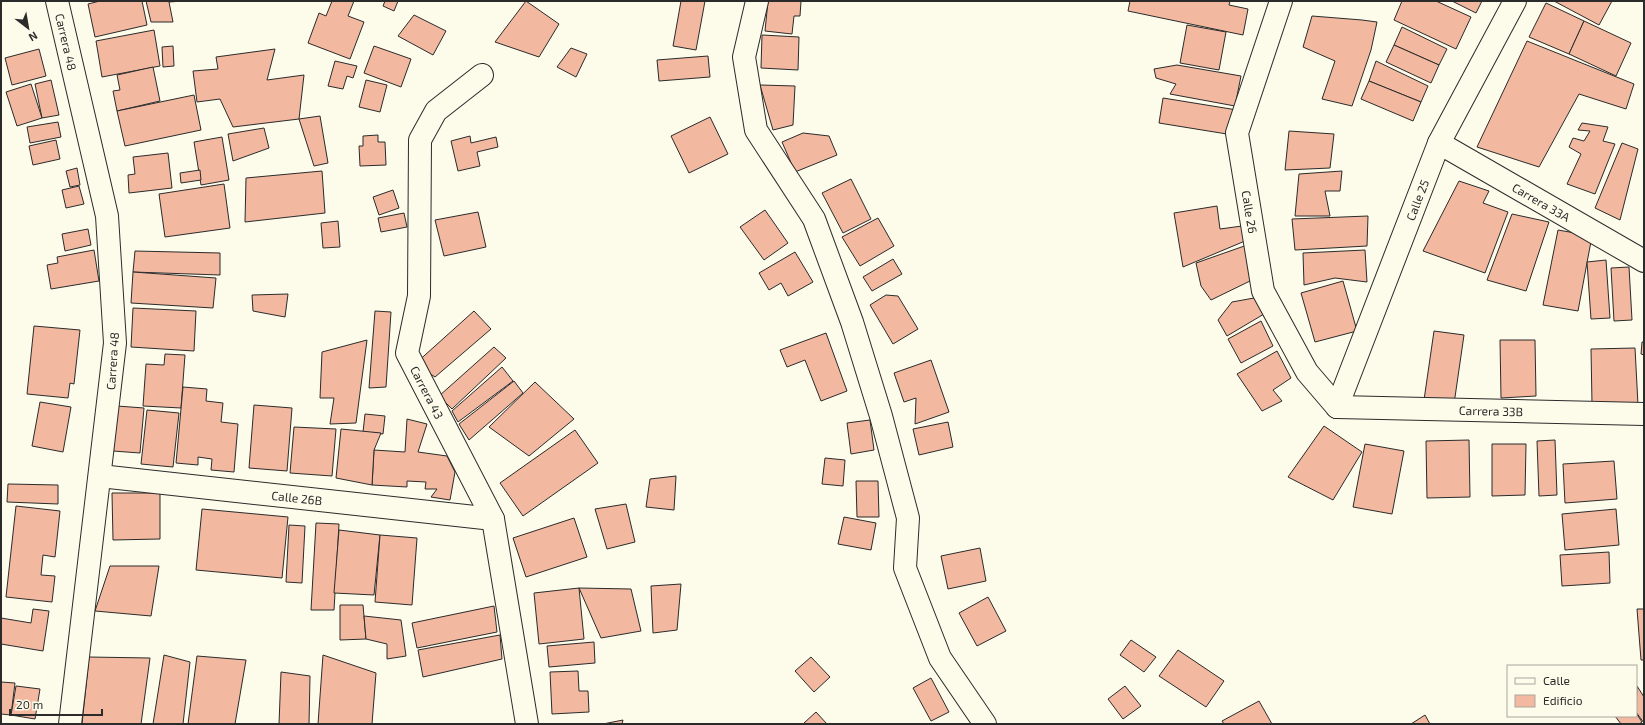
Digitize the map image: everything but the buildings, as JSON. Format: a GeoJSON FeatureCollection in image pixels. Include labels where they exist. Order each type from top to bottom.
{"type":"FeatureCollection","features":[{"type":"Feature","properties":{"kind":"street","name":"Carrera 48"},"geometry":{"type":"LineString","coordinates":[[57,1],[107,216],[115,343],[70,724]]}},
{"type":"Feature","properties":{"kind":"street"},"geometry":{"type":"LineString","coordinates":[[757,1],[744,57],[756,130],[814,219],[852,322],[883,424],[908,518],[905,568],[940,658],[985,724]]}},
{"type":"Feature","properties":{"kind":"street","name":"Calle 26"},"geometry":{"type":"LineString","coordinates":[[1281,1],[1237,133],[1263,291],[1307,372],[1337,407]]}},
{"type":"Feature","properties":{"kind":"street","name":"Calle 25"},"geometry":{"type":"LineString","coordinates":[[1337,407],[1439,143],[1515,1]]}},
{"type":"Feature","properties":{"kind":"street","name":"Carrera 43"},"geometry":{"type":"LineString","coordinates":[[482,75],[436,111],[420,140],[419,296],[407,353],[493,519],[527,724]]}},
{"type":"Feature","properties":{"kind":"street","name":"Carrera 33A"},"geometry":{"type":"LineString","coordinates":[[1439,143],[1644,260]]}},
{"type":"Feature","properties":{"kind":"street","name":"Carrera 33B"},"geometry":{"type":"LineString","coordinates":[[1337,407],[1644,414]]}},
{"type":"Feature","properties":{"kind":"street","name":"Calle 26B"},"geometry":{"type":"LineString","coordinates":[[100,476],[493,519]]}}]}
